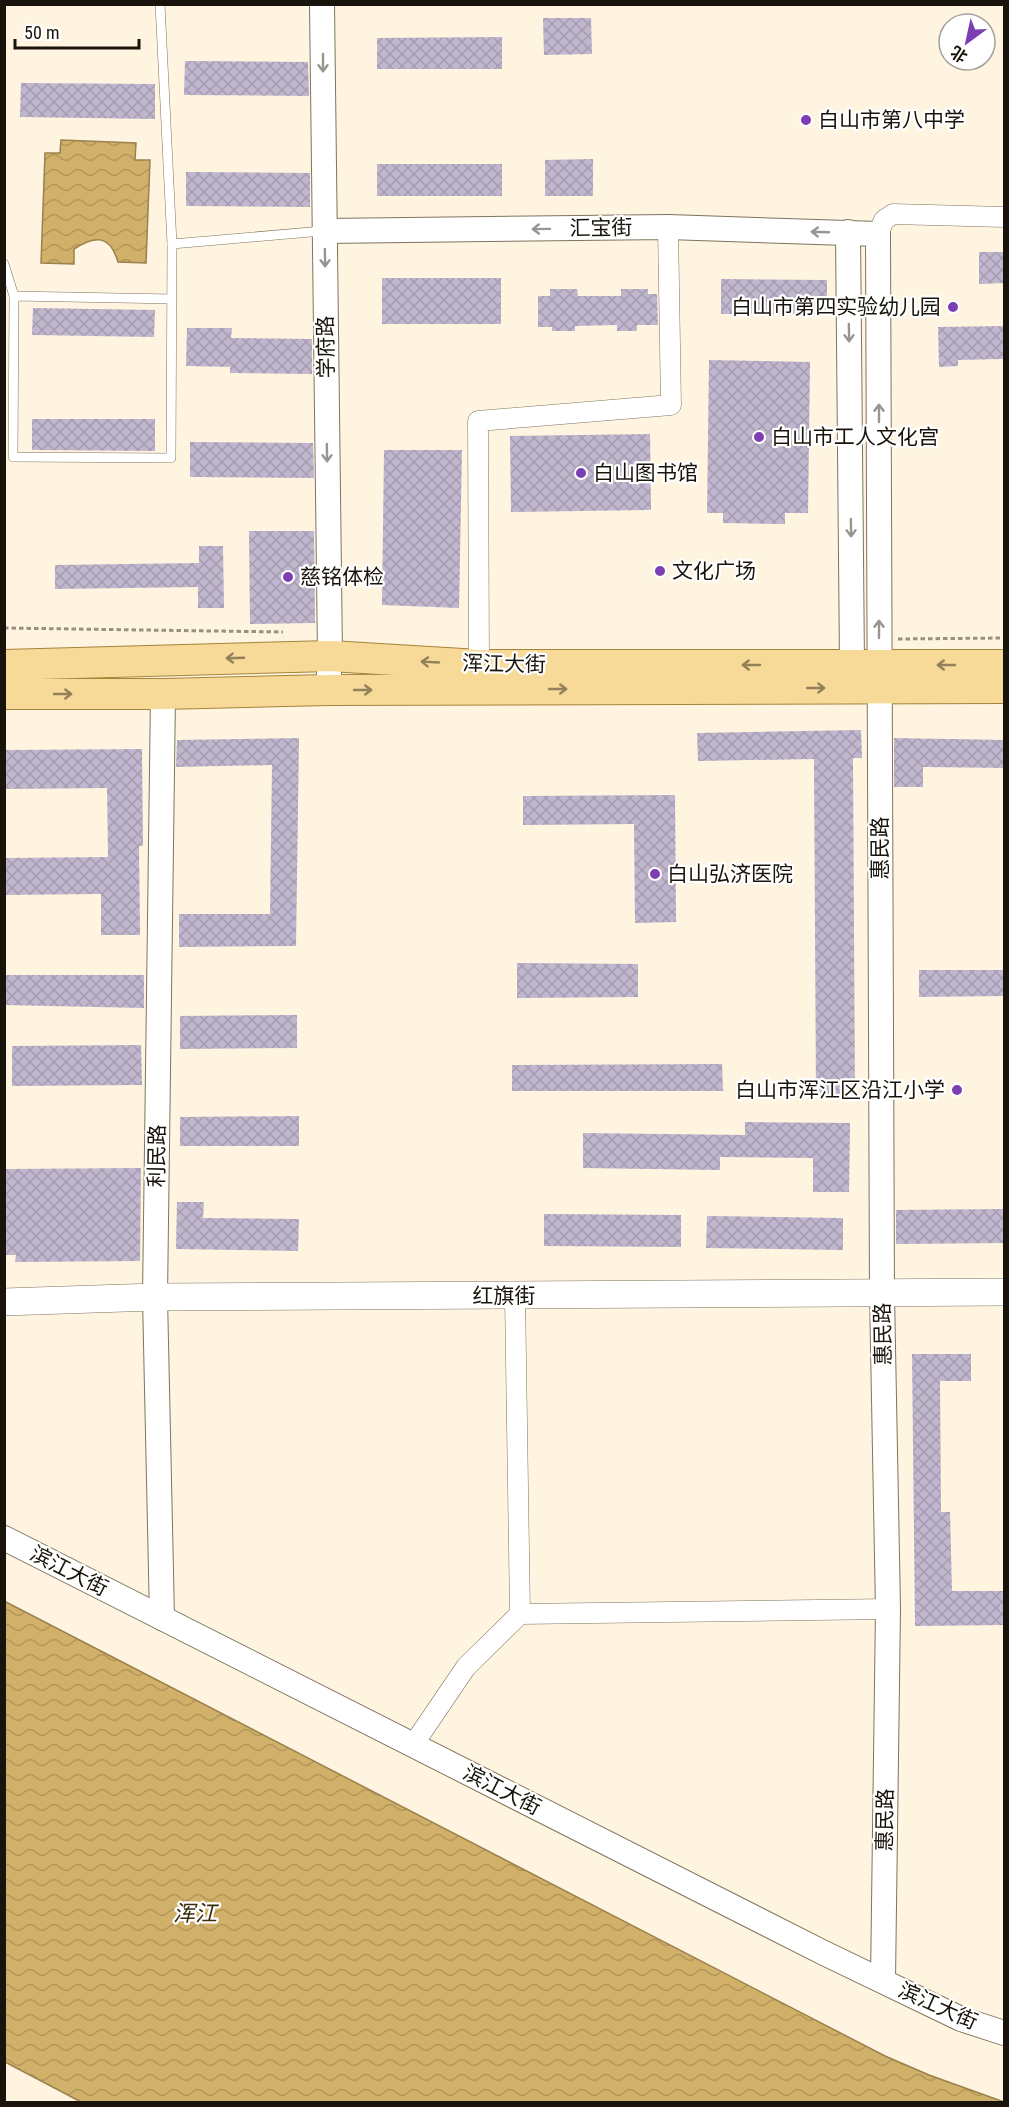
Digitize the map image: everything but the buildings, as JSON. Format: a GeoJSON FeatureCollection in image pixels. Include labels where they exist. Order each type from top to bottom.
{"type":"FeatureCollection","features":[{"type":"Feature","properties":{"kind":"main road","name":"浑江大街"},"geometry":{"type":"LineString","coordinates":[[4,665],[330,656],[479,664],[1005,665]]}},
{"type":"Feature","properties":{"kind":"main road","name":"浑江大街"},"geometry":{"type":"LineString","coordinates":[[4,694],[163,694],[328,690],[873,664],[1005,688]]}},
{"type":"Feature","properties":{"kind":"main road","name":"红旗街"},"geometry":{"type":"LineString","coordinates":[[4,1302],[156,1297],[1005,1292]]}},
{"type":"Feature","properties":{"kind":"street","name":"学府路"},"geometry":{"type":"LineString","coordinates":[[322,4],[330,656],[328,690]]}},
{"type":"Feature","properties":{"kind":"street"},"geometry":{"type":"LineString","coordinates":[[878,234],[884,220],[893,214],[1005,217]]}},
{"type":"Feature","properties":{"kind":"street","name":"汇宝街"},"geometry":{"type":"LineString","coordinates":[[324,231],[668,227],[878,234]]}},
{"type":"Feature","properties":{"kind":"street"},"geometry":{"type":"LineString","coordinates":[[479,664],[478,421],[671,405],[668,227]]}},
{"type":"Feature","properties":{"kind":"street","name":"惠民路"},"geometry":{"type":"LineString","coordinates":[[848,232],[873,664]]}},
{"type":"Feature","properties":{"kind":"street","name":"惠民路"},"geometry":{"type":"LineString","coordinates":[[878,234],[873,664],[888,1609],[883,1980]]}},
{"type":"Feature","properties":{"kind":"street","name":"利民路"},"geometry":{"type":"LineString","coordinates":[[162,1618],[156,1297],[163,694]]}},
{"type":"Feature","properties":{"kind":"street"},"geometry":{"type":"LineString","coordinates":[[515,1296],[520,1614]]}},
{"type":"Feature","properties":{"kind":"street","name":"滨江大街"},"geometry":{"type":"LineString","coordinates":[[4,1538],[813,1948],[961,2019],[1005,2033]]}},
{"type":"Feature","properties":{"kind":"street"},"geometry":{"type":"LineString","coordinates":[[413,1745],[466,1666],[520,1614],[888,1609]]}},
{"type":"Feature","properties":{"kind":"lane"},"geometry":{"type":"LineString","coordinates":[[4,264],[14,296],[13,457],[171,458],[172,244],[160,4]]}},
{"type":"Feature","properties":{"kind":"lane"},"geometry":{"type":"LineString","coordinates":[[172,244],[324,231]]}},
{"type":"Feature","properties":{"kind":"lane"},"geometry":{"type":"LineString","coordinates":[[14,296],[172,299]]}},
{"type":"Feature","properties":{"kind":"path"},"geometry":{"type":"LineString","coordinates":[[4,628],[283,632]]}},
{"type":"Feature","properties":{"kind":"path"},"geometry":{"type":"LineString","coordinates":[[873,664],[1005,638]]}},
{"type":"Feature","properties":{"kind":"water"},"geometry":{"type":"Polygon","coordinates":[[[61,140],[136,143],[135,160],[150,160],[146,263],[118,262],[115,253],[106,242],[95,240],[74,249],[74,264],[41,263],[45,153],[60,153],[61,140]]]}},
{"type":"Feature","properties":{"kind":"water","name":"浑江"},"geometry":{"type":"Polygon","coordinates":[[[4,1601],[885,2056],[929,2075],[1004,2102],[81,2102],[5,2062],[4,1601]]]}},
{"type":"Feature","properties":{"kind":"place","name":"白山市第八中学"},"geometry":{"type":"Point","coordinates":[806,120]}},
{"type":"Feature","properties":{"kind":"place","name":"白山市第四实验幼儿园"},"geometry":{"type":"Point","coordinates":[953,307]}},
{"type":"Feature","properties":{"kind":"place","name":"白山市工人文化宫"},"geometry":{"type":"Point","coordinates":[759,437]}},
{"type":"Feature","properties":{"kind":"place","name":"白山图书馆"},"geometry":{"type":"Point","coordinates":[581,473]}},
{"type":"Feature","properties":{"kind":"place","name":"文化广场"},"geometry":{"type":"Point","coordinates":[660,571]}},
{"type":"Feature","properties":{"kind":"place","name":"慈铭体检"},"geometry":{"type":"Point","coordinates":[288,577]}},
{"type":"Feature","properties":{"kind":"place","name":"白山弘济医院"},"geometry":{"type":"Point","coordinates":[655,874]}},
{"type":"Feature","properties":{"kind":"place","name":"白山市浑江区沿江小学"},"geometry":{"type":"Point","coordinates":[957,1090]}}]}
